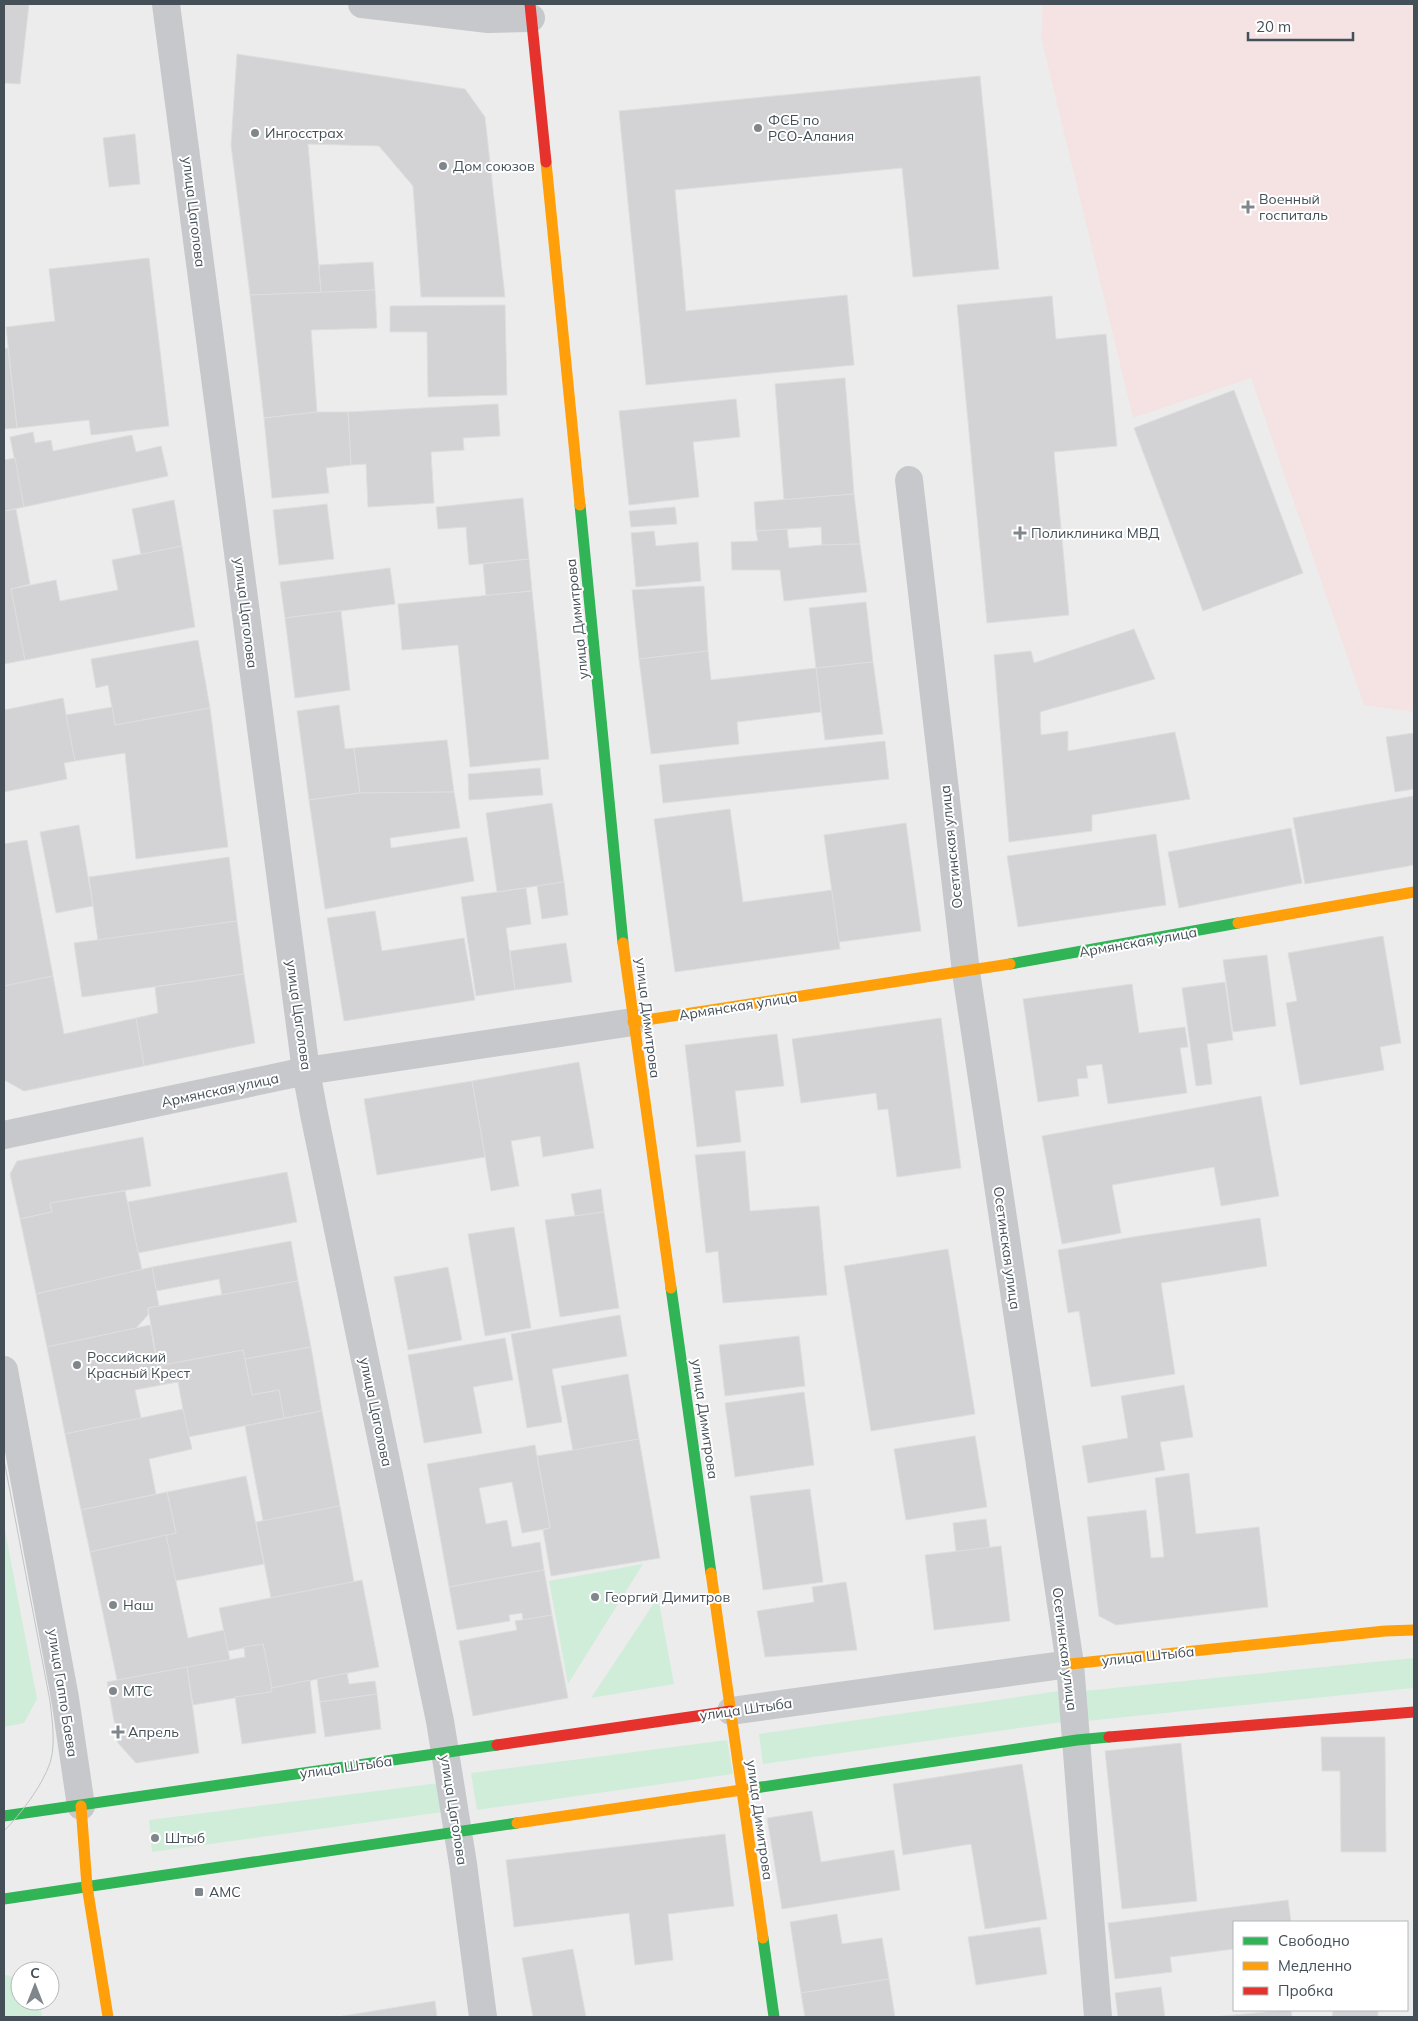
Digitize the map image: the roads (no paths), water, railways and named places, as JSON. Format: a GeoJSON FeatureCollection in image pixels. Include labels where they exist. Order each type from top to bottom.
{"type":"FeatureCollection","features":[{"type":"Feature","properties":{"kind":"main road","name":"улица Димитрова"},"geometry":{"type":"LineString","coordinates":[[531,11],[633,1022],[774,2017]]}},
{"type":"Feature","properties":{"kind":"main road","name":"Армянская улица"},"geometry":{"type":"LineString","coordinates":[[633,1022],[966,972],[1414,892]]}},
{"type":"Feature","properties":{"kind":"main road","name":"улица Штыба"},"geometry":{"type":"LineString","coordinates":[[1070,1664],[1385,1631],[1414,1630]]}},
{"type":"Feature","properties":{"kind":"main road","name":"улица Штыба"},"geometry":{"type":"LineString","coordinates":[[4,1816],[731,1711]]}},
{"type":"Feature","properties":{"kind":"main road"},"geometry":{"type":"LineString","coordinates":[[4,1898],[1077,1740],[1414,1712]]}},
{"type":"Feature","properties":{"kind":"main road","name":"улица Гаппо Баева"},"geometry":{"type":"LineString","coordinates":[[81,1806],[87,1886],[108,2017]]}},
{"type":"Feature","properties":{"kind":"street","name":"улица Цаголова"},"geometry":{"type":"LineString","coordinates":[[166,4],[306,1071],[436,1701],[458,1832],[483,2017]]}},
{"type":"Feature","properties":{"kind":"street"},"geometry":{"type":"LineString","coordinates":[[362,4],[488,19],[531,11]]}},
{"type":"Feature","properties":{"kind":"street","name":"Осетинская улица"},"geometry":{"type":"LineString","coordinates":[[910,480],[966,972],[1070,1664],[1098,2017]]}},
{"type":"Feature","properties":{"kind":"street","name":"Армянская улица"},"geometry":{"type":"LineString","coordinates":[[4,1135],[306,1071],[633,1022]]}},
{"type":"Feature","properties":{"kind":"street","name":"улица Гаппо Баева"},"geometry":{"type":"LineString","coordinates":[[4,1370],[65,1698],[81,1806]]}},
{"type":"Feature","properties":{"kind":"street","name":"улица Штыба"},"geometry":{"type":"LineString","coordinates":[[731,1711],[1070,1664]]}},
{"type":"Feature","properties":{"kind":"tram line"},"geometry":{"type":"LineString","coordinates":[[4,1460],[50,1701],[53,1740],[52,1756],[42,1781],[24,1808],[4,1831]]}},
{"type":"Feature","properties":{"kind":"place","name":"ФСБ по РСО-Алания"},"geometry":{"type":"Point","coordinates":[758,128]}},
{"type":"Feature","properties":{"kind":"place","name":"Ингосстрах"},"geometry":{"type":"Point","coordinates":[255,133]}},
{"type":"Feature","properties":{"kind":"place","name":"Дом союзов"},"geometry":{"type":"Point","coordinates":[443,166]}},
{"type":"Feature","properties":{"kind":"place","name":"Военный госпиталь"},"geometry":{"type":"Point","coordinates":[1248,207]}},
{"type":"Feature","properties":{"kind":"place","name":"Поликлиника МВД"},"geometry":{"type":"Point","coordinates":[1020,533]}},
{"type":"Feature","properties":{"kind":"place","name":"Российский Красный Крест"},"geometry":{"type":"Point","coordinates":[77,1365]}},
{"type":"Feature","properties":{"kind":"place","name":"Георгий Димитров"},"geometry":{"type":"Point","coordinates":[595,1597]}},
{"type":"Feature","properties":{"kind":"place","name":"Наш"},"geometry":{"type":"Point","coordinates":[113,1605]}},
{"type":"Feature","properties":{"kind":"place","name":"МТС"},"geometry":{"type":"Point","coordinates":[113,1691]}},
{"type":"Feature","properties":{"kind":"place","name":"Апрель"},"geometry":{"type":"Point","coordinates":[118,1732]}},
{"type":"Feature","properties":{"kind":"place","name":"Штыб"},"geometry":{"type":"Point","coordinates":[155,1838]}},
{"type":"Feature","properties":{"kind":"place","name":"АМС"},"geometry":{"type":"Point","coordinates":[199,1892]}}]}
